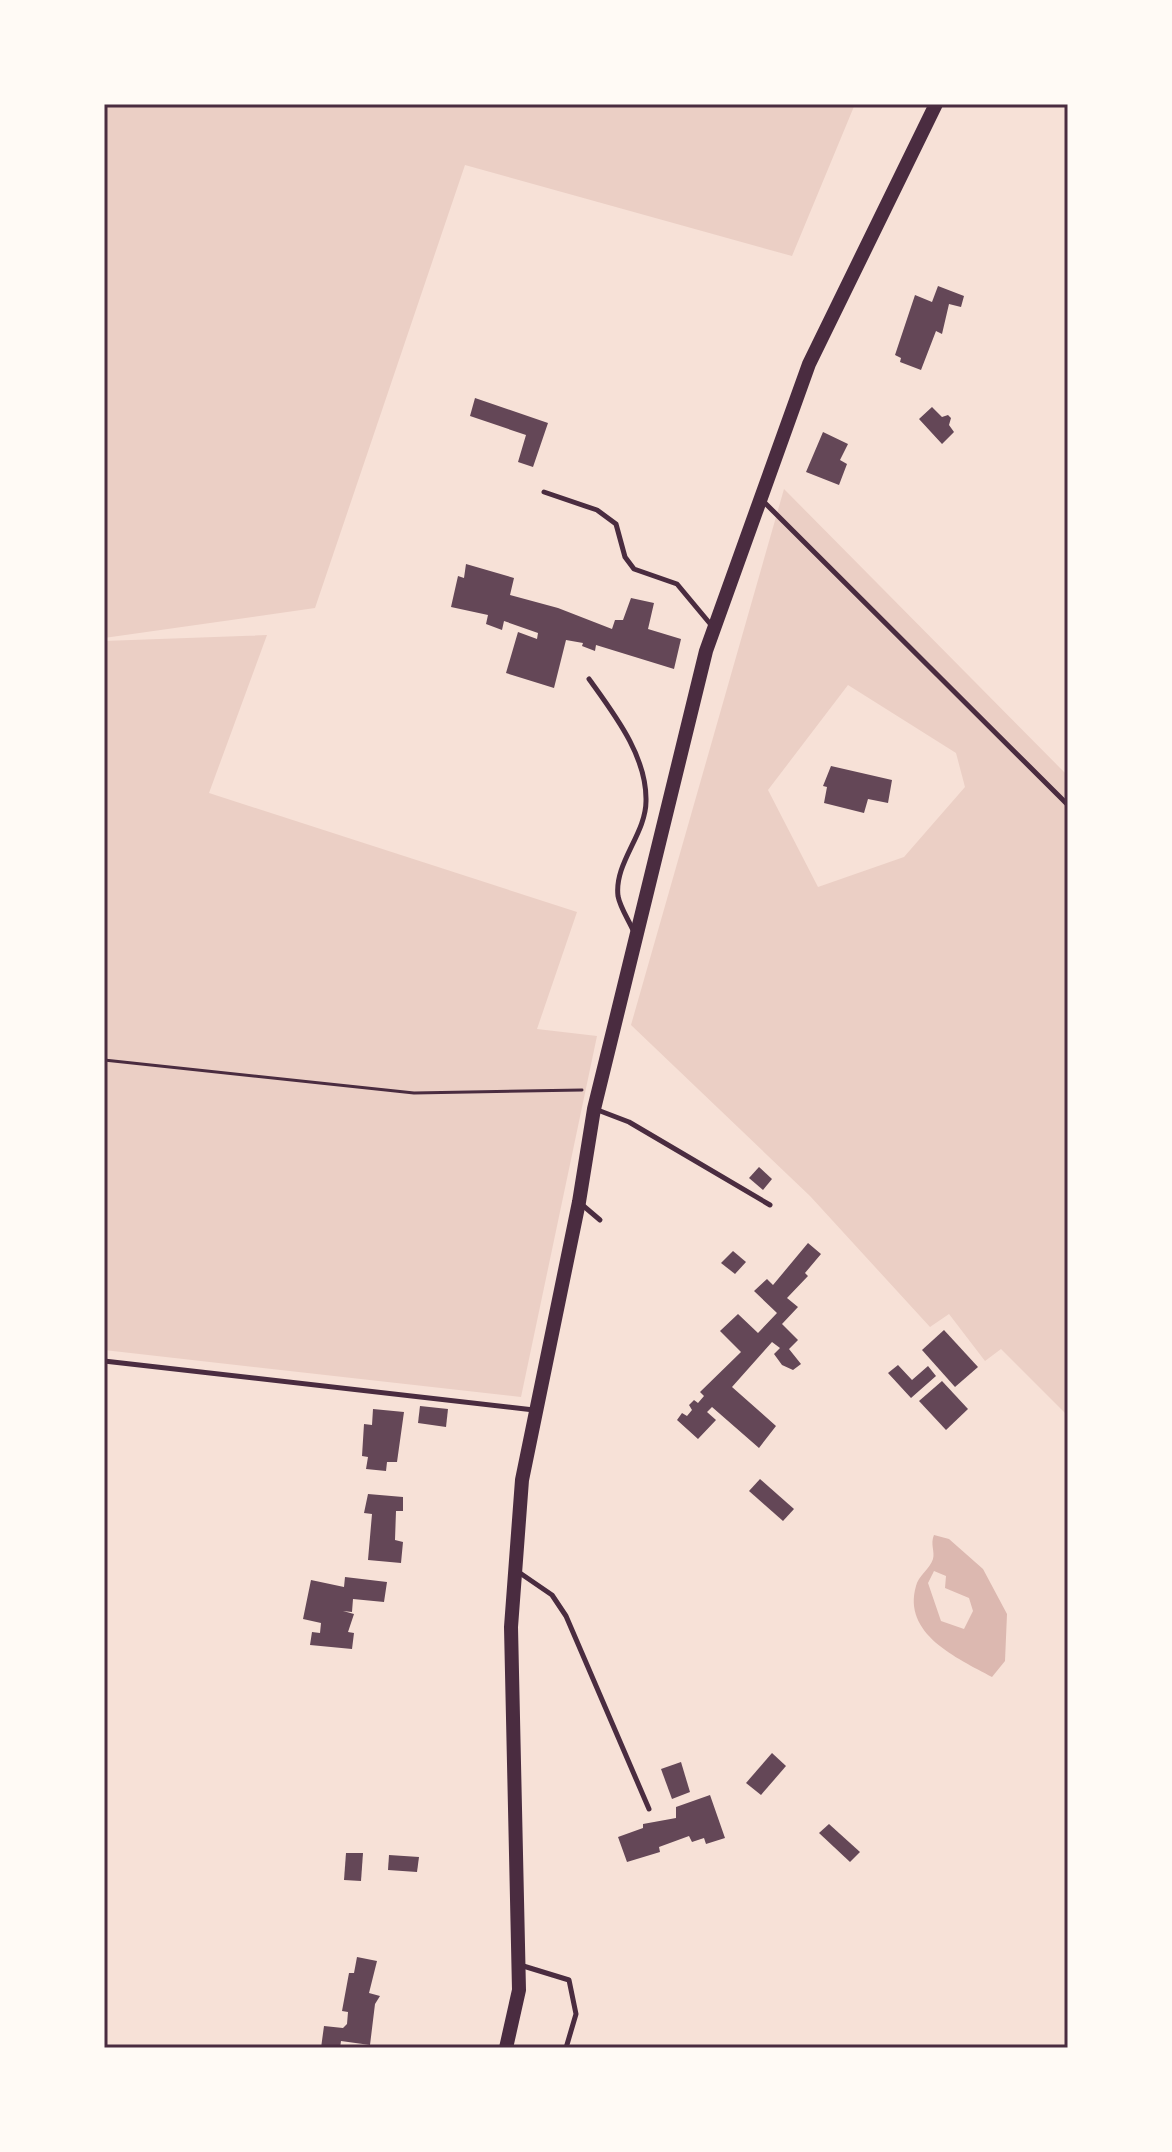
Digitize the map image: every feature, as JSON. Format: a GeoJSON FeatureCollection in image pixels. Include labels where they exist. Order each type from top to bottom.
{"type":"FeatureCollection","features":[{"type":"Feature","properties":{"kind":"main road"},"geometry":{"type":"LineString","coordinates":[[506,2048],[519,1990],[511,1627],[522,1480],[579,1202],[594,1109],[635,934],[715,630],[809,364],[936,104]]}},
{"type":"Feature","properties":{"kind":"lane"},"geometry":{"type":"LineString","coordinates":[[544,492],[597,510],[616,524],[625,557],[634,569],[677,584],[715,630]]}},
{"type":"Feature","properties":{"kind":"lane"},"geometry":{"type":"LineString","coordinates":[[761,500],[1068,805]]}},
{"type":"Feature","properties":{"kind":"lane"},"geometry":{"type":"LineString","coordinates":[[589,679],[619,721],[637,759],[645,787],[645,811],[618,883],[618,898],[635,934]]}},
{"type":"Feature","properties":{"kind":"lane"},"geometry":{"type":"LineString","coordinates":[[594,1109],[629,1122],[770,1205]]}},
{"type":"Feature","properties":{"kind":"lane"},"geometry":{"type":"LineString","coordinates":[[579,1202],[600,1220]]}},
{"type":"Feature","properties":{"kind":"lane"},"geometry":{"type":"LineString","coordinates":[[104,1361],[534,1410]]}},
{"type":"Feature","properties":{"kind":"lane"},"geometry":{"type":"LineString","coordinates":[[516,1571],[552,1595],[566,1616],[649,1809]]}},
{"type":"Feature","properties":{"kind":"lane"},"geometry":{"type":"LineString","coordinates":[[519,1964],[569,1980],[576,2014],[566,2048]]}},
{"type":"Feature","properties":{"kind":"path"},"geometry":{"type":"LineString","coordinates":[[104,1060],[414,1093],[586,1090]]}},
{"type":"Feature","properties":{"kind":"shaded area"},"geometry":{"type":"Polygon","coordinates":[[[104,104],[855,104],[792,256],[465,165],[315,608],[104,638],[104,104]]]}},
{"type":"Feature","properties":{"kind":"shaded area"},"geometry":{"type":"Polygon","coordinates":[[[784,489],[1068,776],[1068,1416],[1001,1349],[985,1361],[949,1314],[930,1327],[810,1196],[631,1025],[784,489]],[[848,685],[768,790],[818,887],[904,857],[965,787],[956,753],[848,685]]]}},
{"type":"Feature","properties":{"kind":"shaded area"},"geometry":{"type":"Polygon","coordinates":[[[267,635],[209,793],[577,912],[537,1029],[597,1036],[521,1397],[104,1350],[104,641],[267,635]]]}},
{"type":"Feature","properties":{"kind":"shaded area"},"geometry":{"type":"Polygon","coordinates":[[[934,1535],[949,1539],[983,1569],[1007,1614],[1005,1661],[992,1677],[949,1653],[925,1631],[917,1618],[914,1603],[916,1586],[933,1559],[934,1535]],[[934,1571],[928,1583],[941,1621],[964,1629],[973,1611],[969,1598],[945,1588],[946,1576],[934,1571]]]}},
{"type":"Feature","properties":{"kind":"building"},"geometry":{"type":"Polygon","coordinates":[[[938,286],[964,296],[961,307],[949,304],[942,334],[936,331],[921,370],[900,362],[901,358],[895,355],[915,295],[932,302],[938,286]]]}},
{"type":"Feature","properties":{"kind":"building"},"geometry":{"type":"Polygon","coordinates":[[[475,398],[548,423],[533,467],[518,462],[526,435],[470,416],[475,398]]]}},
{"type":"Feature","properties":{"kind":"building"},"geometry":{"type":"Polygon","coordinates":[[[932,407],[942,417],[948,415],[951,418],[949,425],[954,432],[942,444],[919,419],[932,407]]]}},
{"type":"Feature","properties":{"kind":"building"},"geometry":{"type":"Polygon","coordinates":[[[823,432],[848,444],[840,460],[847,464],[839,485],[806,472],[823,432]]]}},
{"type":"Feature","properties":{"kind":"building"},"geometry":{"type":"Polygon","coordinates":[[[466,564],[514,578],[510,595],[558,608],[612,629],[615,620],[623,620],[631,598],[654,603],[648,629],[681,639],[674,669],[596,645],[595,651],[582,646],[583,643],[566,640],[554,688],[506,673],[518,632],[537,639],[538,633],[504,621],[502,630],[486,624],[488,615],[451,607],[458,576],[464,578],[466,564]]]}},
{"type":"Feature","properties":{"kind":"building"},"geometry":{"type":"Polygon","coordinates":[[[831,766],[892,780],[888,803],[868,799],[864,813],[824,803],[827,787],[823,786],[831,766]]]}},
{"type":"Feature","properties":{"kind":"building"},"geometry":{"type":"Polygon","coordinates":[[[759,1167],[772,1179],[763,1190],[749,1178],[759,1167]]]}},
{"type":"Feature","properties":{"kind":"building"},"geometry":{"type":"Polygon","coordinates":[[[808,1243],[821,1254],[805,1273],[808,1276],[787,1298],[798,1307],[782,1324],[798,1340],[789,1349],[801,1364],[793,1370],[782,1365],[774,1354],[780,1348],[772,1342],[732,1387],[776,1426],[759,1448],[712,1407],[707,1412],[716,1420],[698,1439],[677,1420],[682,1413],[687,1416],[692,1410],[689,1405],[694,1400],[698,1403],[704,1396],[700,1392],[741,1352],[720,1331],[738,1314],[758,1333],[777,1313],[754,1291],[767,1279],[773,1285],[808,1243]]]}},
{"type":"Feature","properties":{"kind":"building"},"geometry":{"type":"Polygon","coordinates":[[[733,1251],[746,1262],[735,1274],[721,1263],[733,1251]]]}},
{"type":"Feature","properties":{"kind":"building"},"geometry":{"type":"Polygon","coordinates":[[[944,1330],[978,1367],[955,1387],[922,1350],[944,1330]]]}},
{"type":"Feature","properties":{"kind":"building"},"geometry":{"type":"Polygon","coordinates":[[[898,1365],[912,1380],[928,1366],[936,1376],[911,1398],[888,1373],[898,1365]]]}},
{"type":"Feature","properties":{"kind":"building"},"geometry":{"type":"Polygon","coordinates":[[[942,1381],[968,1409],[946,1430],[919,1401],[942,1381]]]}},
{"type":"Feature","properties":{"kind":"building"},"geometry":{"type":"Polygon","coordinates":[[[420,1406],[448,1409],[446,1427],[418,1423],[420,1406]]]}},
{"type":"Feature","properties":{"kind":"building"},"geometry":{"type":"Polygon","coordinates":[[[373,1409],[404,1412],[397,1462],[387,1462],[386,1471],[366,1469],[368,1457],[362,1456],[364,1424],[372,1425],[373,1409]]]}},
{"type":"Feature","properties":{"kind":"building"},"geometry":{"type":"Polygon","coordinates":[[[760,1479],[794,1509],[783,1521],[749,1491],[760,1479]]]}},
{"type":"Feature","properties":{"kind":"building"},"geometry":{"type":"Polygon","coordinates":[[[368,1494],[403,1497],[403,1511],[396,1511],[395,1540],[403,1542],[401,1563],[368,1560],[372,1514],[364,1513],[368,1494]]]}},
{"type":"Feature","properties":{"kind":"building"},"geometry":{"type":"Polygon","coordinates":[[[345,1577],[387,1582],[384,1602],[353,1599],[352,1612],[343,1611],[354,1614],[348,1632],[354,1633],[352,1649],[310,1645],[312,1632],[320,1633],[321,1623],[303,1619],[311,1580],[344,1587],[345,1577]]]}},
{"type":"Feature","properties":{"kind":"building"},"geometry":{"type":"Polygon","coordinates":[[[772,1753],[786,1766],[761,1795],[746,1783],[772,1753]]]}},
{"type":"Feature","properties":{"kind":"building"},"geometry":{"type":"Polygon","coordinates":[[[681,1762],[690,1792],[672,1799],[661,1769],[681,1762]]]}},
{"type":"Feature","properties":{"kind":"building"},"geometry":{"type":"Polygon","coordinates":[[[710,1795],[725,1838],[706,1844],[704,1838],[692,1842],[689,1836],[659,1847],[660,1852],[627,1862],[618,1837],[643,1828],[643,1824],[676,1818],[676,1807],[710,1795]]]}},
{"type":"Feature","properties":{"kind":"building"},"geometry":{"type":"Polygon","coordinates":[[[829,1824],[860,1852],[850,1862],[819,1833],[829,1824]]]}},
{"type":"Feature","properties":{"kind":"building"},"geometry":{"type":"Polygon","coordinates":[[[346,1853],[363,1853],[361,1881],[344,1880],[346,1853]]]}},
{"type":"Feature","properties":{"kind":"building"},"geometry":{"type":"Polygon","coordinates":[[[389,1855],[419,1857],[417,1872],[388,1870],[389,1855]]]}},
{"type":"Feature","properties":{"kind":"building"},"geometry":{"type":"Polygon","coordinates":[[[357,1957],[377,1961],[369,1993],[380,1996],[375,2004],[370,2045],[341,2041],[340,2048],[321,2048],[324,2026],[343,2028],[347,2024],[348,2012],[342,2011],[349,1973],[354,1973],[357,1957]]]}}]}
